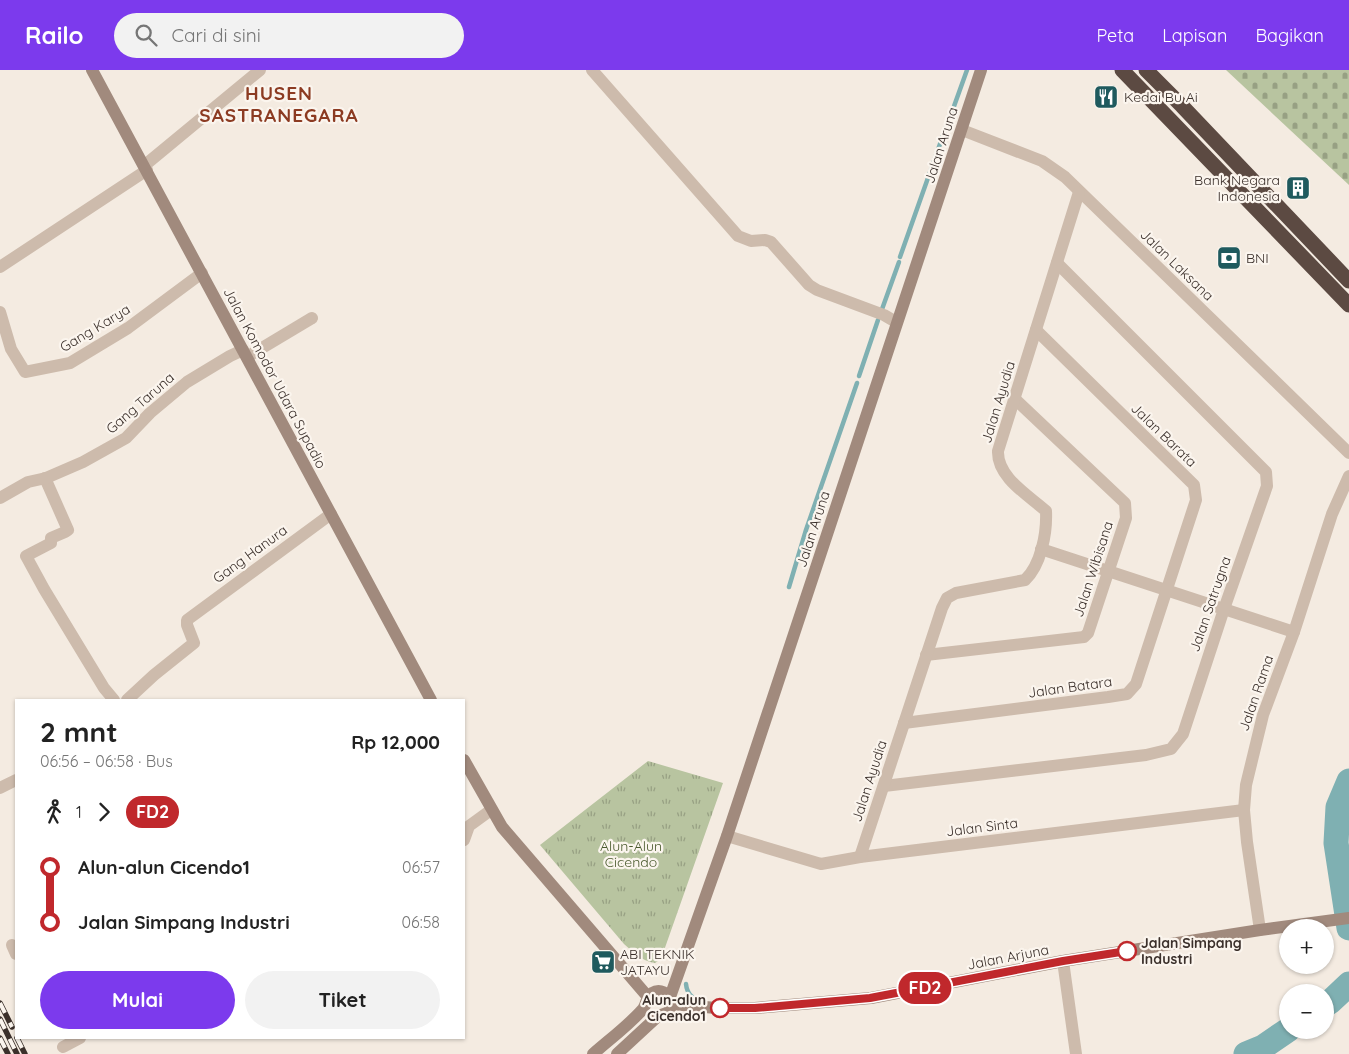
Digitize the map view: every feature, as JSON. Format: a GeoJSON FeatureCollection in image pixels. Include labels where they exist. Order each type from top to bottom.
{"type":"FeatureCollection","features":[{"type":"Feature","properties":{"kind":"highway"},"geometry":{"type":"LineString","coordinates":[[1122,70],[1349,305]]}},
{"type":"Feature","properties":{"kind":"highway"},"geometry":{"type":"LineString","coordinates":[[1146,70],[1349,281]]}},
{"type":"Feature","properties":{"kind":"street","name":"Jalan Komodor Udara Supadio"},"geometry":{"type":"LineString","coordinates":[[92,70],[430,699]]}},
{"type":"Feature","properties":{"kind":"street"},"geometry":{"type":"LineString","coordinates":[[0,267],[146,168],[260,70]]}},
{"type":"Feature","properties":{"kind":"street"},"geometry":{"type":"LineString","coordinates":[[592,70],[738,236],[751,241],[765,240],[771,242],[802,278],[817,290],[884,316],[897,319]]}},
{"type":"Feature","properties":{"kind":"street","name":"Jalan Aruna"},"geometry":{"type":"LineString","coordinates":[[671,1000],[981,70]]}},
{"type":"Feature","properties":{"kind":"street","name":"Jalan Laksana"},"geometry":{"type":"LineString","coordinates":[[962,130],[1042,161],[1060,173],[1349,453]]}},
{"type":"Feature","properties":{"kind":"street","name":"Jalan Ayudia"},"geometry":{"type":"LineString","coordinates":[[860,857],[926,655],[947,598],[956,593],[1025,580],[1032,573],[1041,549],[1047,523],[1046,511],[1007,476],[997,461],[998,451],[1079,192]]}},
{"type":"Feature","properties":{"kind":"street","name":"Jalan Satrugna"},"geometry":{"type":"LineString","coordinates":[[884,786],[1146,756],[1170,749],[1183,734],[1267,486],[1266,472],[1057,264]]}},
{"type":"Feature","properties":{"kind":"street","name":"Gang Karya"},"geometry":{"type":"LineString","coordinates":[[0,312],[11,349],[25,372],[70,364],[128,328],[202,273]]}},
{"type":"Feature","properties":{"kind":"street","name":"Gang Taruna"},"geometry":{"type":"LineString","coordinates":[[0,498],[28,482],[45,478],[83,462],[126,438],[186,382],[222,361],[245,353],[312,318]]}},
{"type":"Feature","properties":{"kind":"street","name":"Jalan Barata"},"geometry":{"type":"LineString","coordinates":[[1036,330],[1194,485],[1196,500],[1167,590]]}},
{"type":"Feature","properties":{"kind":"street","name":"Jalan Wibisana"},"geometry":{"type":"LineString","coordinates":[[926,655],[1084,637],[1088,633],[1126,518],[1125,503],[1014,398]]}},
{"type":"Feature","properties":{"kind":"street","name":"Jalan Rama"},"geometry":{"type":"LineString","coordinates":[[1260,930],[1247,842],[1244,810],[1246,786],[1263,716],[1294,632],[1332,514],[1349,476]]}},
{"type":"Feature","properties":{"kind":"street"},"geometry":{"type":"LineString","coordinates":[[45,478],[68,530],[51,538],[52,543],[26,556],[104,688],[113,699]]}},
{"type":"Feature","properties":{"kind":"street","name":"Gang Hanura"},"geometry":{"type":"LineString","coordinates":[[128,699],[154,675],[194,643],[187,620],[313,526],[332,514]]}},
{"type":"Feature","properties":{"kind":"street"},"geometry":{"type":"LineString","coordinates":[[1041,549],[1294,632]]}},
{"type":"Feature","properties":{"kind":"street","name":"Jalan Batara"},"geometry":{"type":"LineString","coordinates":[[904,723],[1127,694],[1136,684],[1167,590]]}},
{"type":"Feature","properties":{"kind":"street"},"geometry":{"type":"LineString","coordinates":[[465,762],[502,828],[647,1001],[650,1012],[658,1016]]}},
{"type":"Feature","properties":{"kind":"street"},"geometry":{"type":"LineString","coordinates":[[0,788],[15,780]]}},
{"type":"Feature","properties":{"kind":"street"},"geometry":{"type":"LineString","coordinates":[[465,837],[469,826],[491,810]]}},
{"type":"Feature","properties":{"kind":"street","name":"Jalan Sinta"},"geometry":{"type":"LineString","coordinates":[[727,836],[821,864],[860,857],[1244,810]]}},
{"type":"Feature","properties":{"kind":"street","name":"Jalan Arjuna"},"geometry":{"type":"LineString","coordinates":[[647,1001],[653,992],[659,991],[665,992],[671,1000],[716,1008],[755,1008],[870,998],[1063,961],[1349,918]]}},
{"type":"Feature","properties":{"kind":"street"},"geometry":{"type":"LineString","coordinates":[[1063,961],[1076,1054]]}},
{"type":"Feature","properties":{"kind":"street"},"geometry":{"type":"LineString","coordinates":[[617,1054],[658,1016],[667,1013],[671,1000]]}},
{"type":"Feature","properties":{"kind":"street"},"geometry":{"type":"LineString","coordinates":[[593,1054],[634,1020],[647,1001]]}},
{"type":"Feature","properties":{"kind":"street"},"geometry":{"type":"LineString","coordinates":[[63,1046],[78,1039]]}},
{"type":"Feature","properties":{"kind":"green space"},"geometry":{"type":"Polygon","coordinates":[[[1226,70],[1349,70],[1349,185],[1226,70]]]}},
{"type":"Feature","properties":{"kind":"green space","name":"Alun-Alun Cicendo"},"geometry":{"type":"Polygon","coordinates":[[[648,761],[723,783],[661,959],[655,963],[642,958],[624,944],[540,845],[648,761]]]}},
{"type":"Feature","properties":{"kind":"waterway"},"geometry":{"type":"LineString","coordinates":[[948,123],[967,70]]}},
{"type":"Feature","properties":{"kind":"waterway"},"geometry":{"type":"LineString","coordinates":[[900,257],[946,127]]}},
{"type":"Feature","properties":{"kind":"waterway"},"geometry":{"type":"LineString","coordinates":[[881,312],[899,262]]}},
{"type":"Feature","properties":{"kind":"waterway"},"geometry":{"type":"LineString","coordinates":[[859,376],[878,320]]}},
{"type":"Feature","properties":{"kind":"waterway"},"geometry":{"type":"LineString","coordinates":[[789,587],[806,530],[857,383]]}},
{"type":"Feature","properties":{"kind":"waterway"},"geometry":{"type":"LineString","coordinates":[[1349,781],[1338,807],[1336,843],[1349,928]]}},
{"type":"Feature","properties":{"kind":"waterway"},"geometry":{"type":"LineString","coordinates":[[686,984],[691,995],[701,1002]]}},
{"type":"Feature","properties":{"kind":"waterway"},"geometry":{"type":"LineString","coordinates":[[1334,998],[1349,984]]}},
{"type":"Feature","properties":{"kind":"waterway"},"geometry":{"type":"LineString","coordinates":[[1246,1054],[1263,1047],[1279,1036]]}},
{"type":"Feature","properties":{"kind":"railway"},"geometry":{"type":"LineString","coordinates":[[0,1003],[12,1027]]}},
{"type":"Feature","properties":{"kind":"railway"},"geometry":{"type":"LineString","coordinates":[[0,1019],[17,1054]]}},
{"type":"Feature","properties":{"kind":"railway"},"geometry":{"type":"LineString","coordinates":[[0,1038],[8,1054]]}},
{"type":"Feature","properties":{"kind":"railway"},"geometry":{"type":"LineString","coordinates":[[18,1039],[25,1054]]}},
{"type":"Feature","properties":{"kind":"bus line","name":"FD2"},"geometry":{"type":"LineString","coordinates":[[720,1008],[755,1008],[870,998],[1063,961],[1127,951]]}},
{"type":"Feature","properties":{"kind":"place","name":"Kedai Bu Ai"},"geometry":{"type":"Point","coordinates":[1106,97]}},
{"type":"Feature","properties":{"kind":"place","name":"Bank Negara Indonesia"},"geometry":{"type":"Point","coordinates":[1298,188]}},
{"type":"Feature","properties":{"kind":"place","name":"BNI"},"geometry":{"type":"Point","coordinates":[1229,258]}},
{"type":"Feature","properties":{"kind":"place","name":"Jalan Simpang Industri"},"geometry":{"type":"Point","coordinates":[1127,951]}},
{"type":"Feature","properties":{"kind":"place","name":"ABI TEKNIK JATAYU"},"geometry":{"type":"Point","coordinates":[603,962]}},
{"type":"Feature","properties":{"kind":"place","name":"Alun-alun Cicendo1"},"geometry":{"type":"Point","coordinates":[720,1008]}},
{"type":"Feature","properties":{"kind":"district","name":"HUSEN SASTRANEGARA"},"geometry":{"type":"Point","coordinates":[279,104]}}]}
